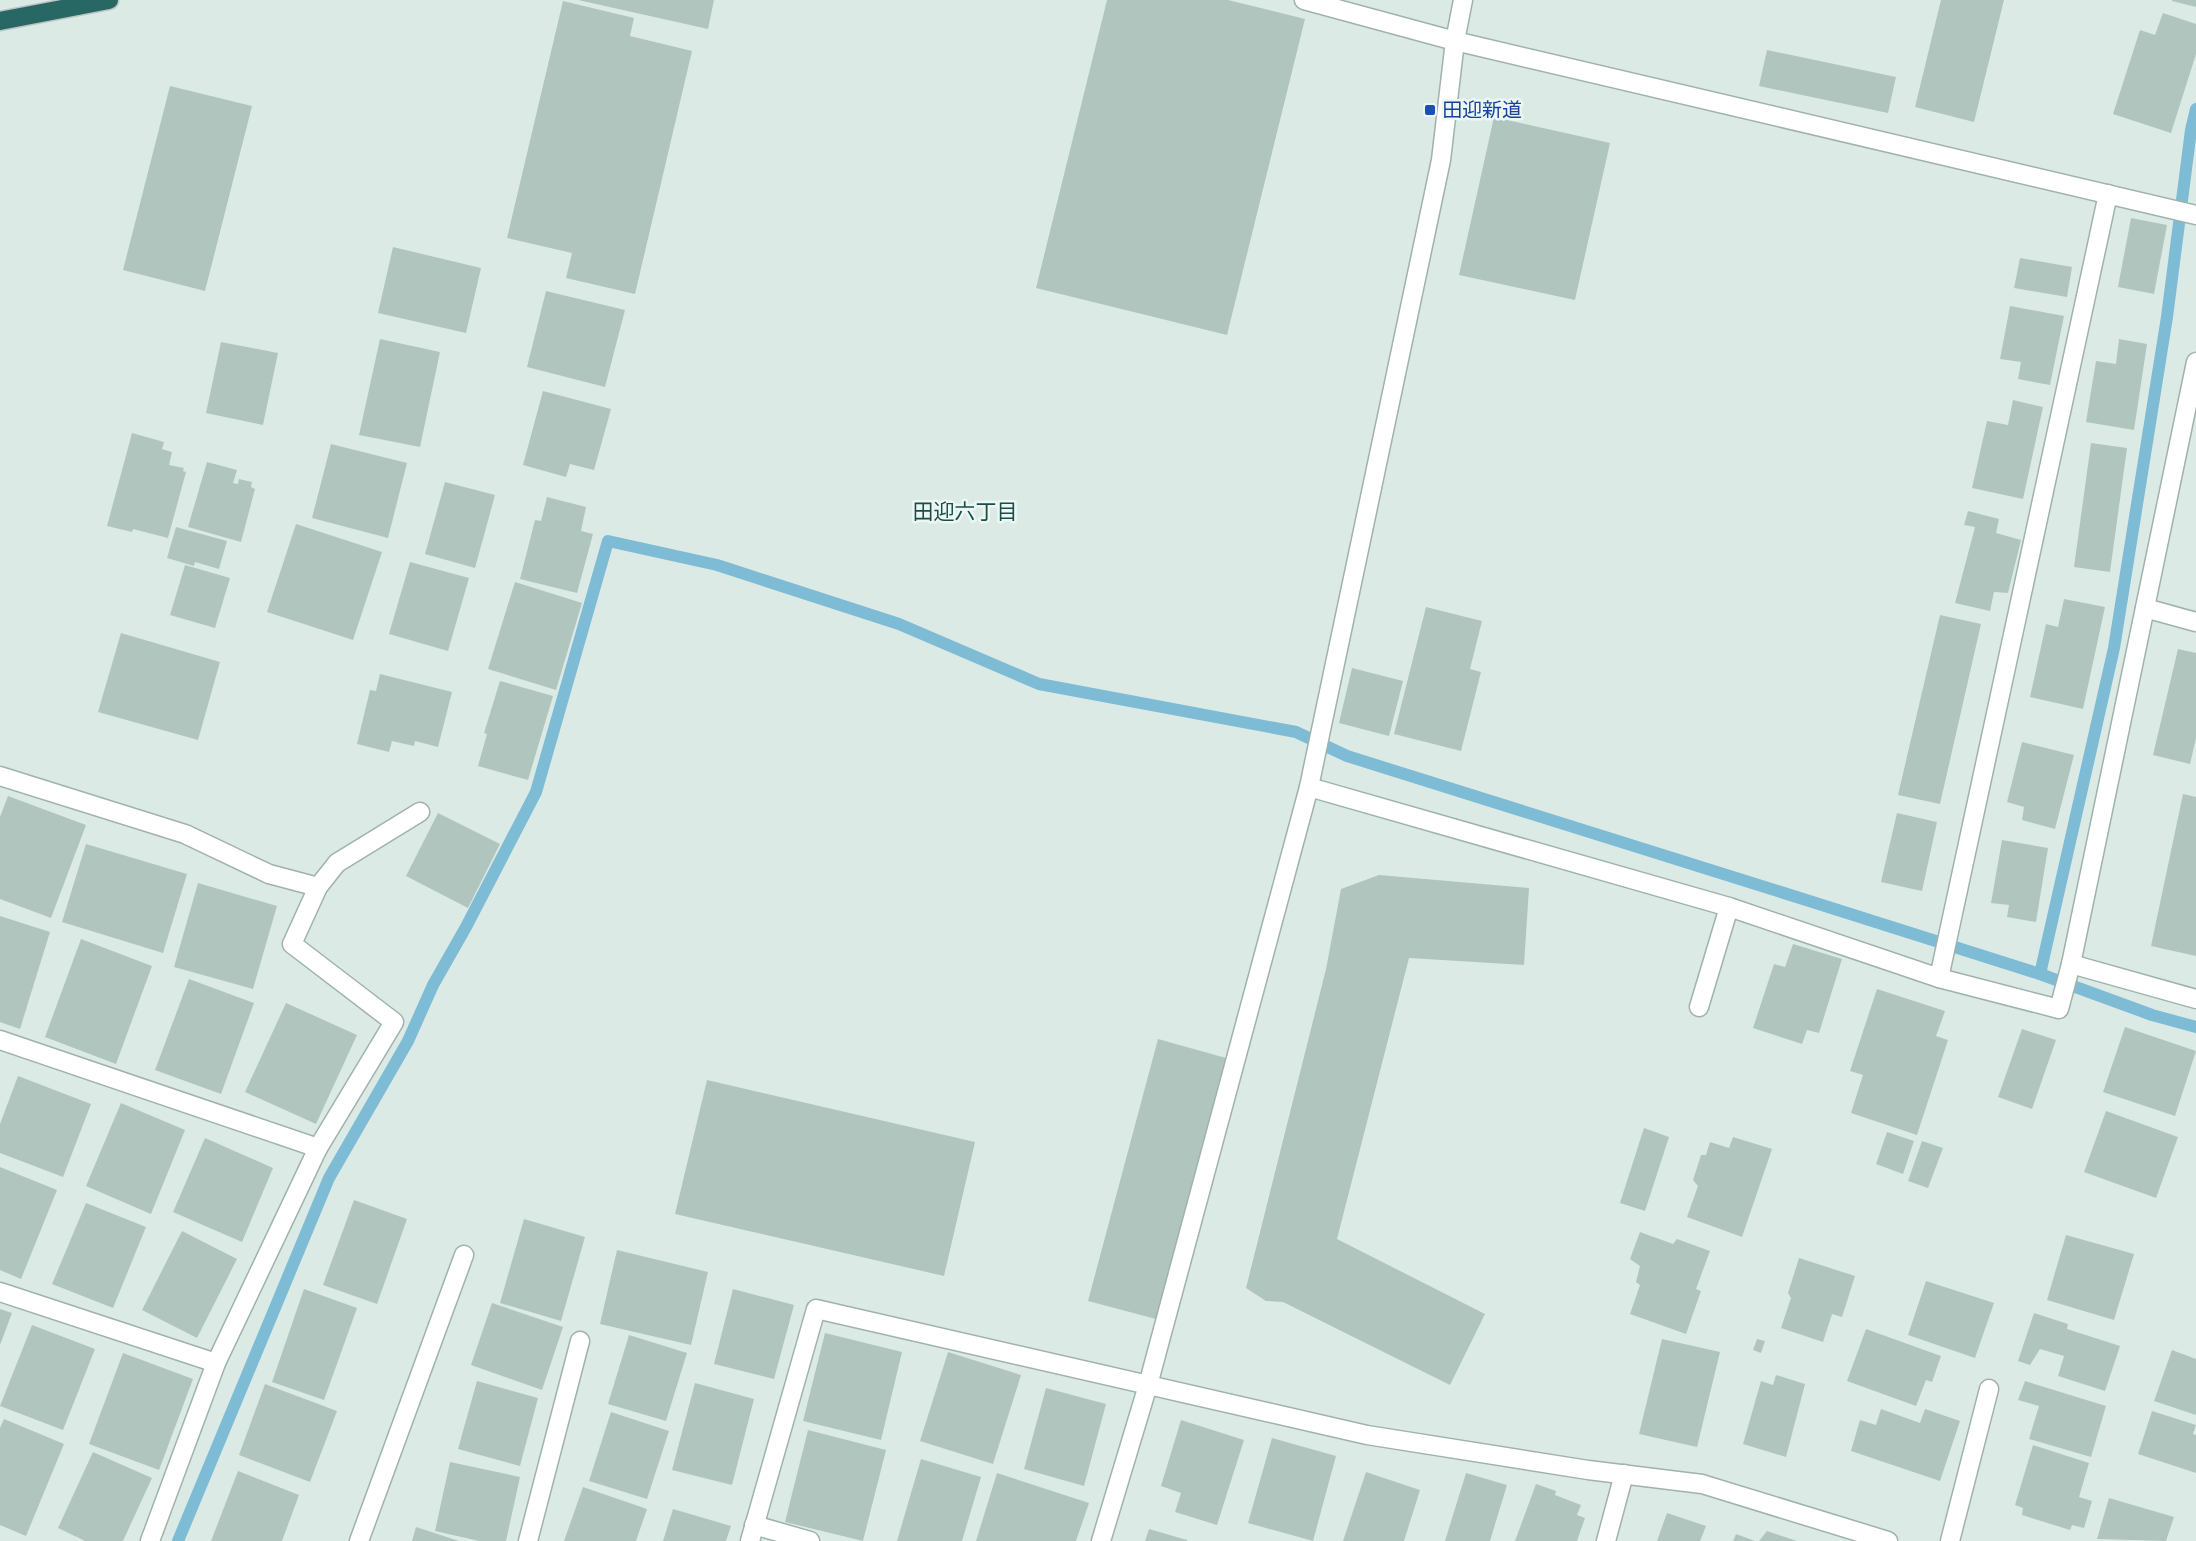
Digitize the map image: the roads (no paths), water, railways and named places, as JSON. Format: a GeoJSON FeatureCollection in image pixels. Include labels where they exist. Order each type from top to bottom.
{"type":"FeatureCollection","features":[{"type":"Feature","properties":{"kind":"highway"},"geometry":{"type":"LineString","coordinates":[[0,21],[109,0]]}},
{"type":"Feature","properties":{"kind":"street"},"geometry":{"type":"LineString","coordinates":[[1304,0],[1455,41],[2196,215]]}},
{"type":"Feature","properties":{"kind":"street"},"geometry":{"type":"LineString","coordinates":[[1101,1541],[1148,1385],[1309,787],[1441,160],[1462,0]]}},
{"type":"Feature","properties":{"kind":"street"},"geometry":{"type":"LineString","coordinates":[[1939,978],[2108,194]]}},
{"type":"Feature","properties":{"kind":"street"},"geometry":{"type":"LineString","coordinates":[[1309,787],[1729,907],[1939,978],[2059,1009],[2072,964],[2196,362]]}},
{"type":"Feature","properties":{"kind":"street"},"geometry":{"type":"LineString","coordinates":[[2145,608],[2196,622]]}},
{"type":"Feature","properties":{"kind":"street"},"geometry":{"type":"LineString","coordinates":[[0,776],[185,834],[269,874],[318,887]]}},
{"type":"Feature","properties":{"kind":"street"},"geometry":{"type":"LineString","coordinates":[[150,1541],[216,1363],[318,1148],[394,1022],[292,944],[318,887],[337,863],[420,812]]}},
{"type":"Feature","properties":{"kind":"street"},"geometry":{"type":"LineString","coordinates":[[1699,1007],[1729,907]]}},
{"type":"Feature","properties":{"kind":"street"},"geometry":{"type":"LineString","coordinates":[[2072,964],[2196,999]]}},
{"type":"Feature","properties":{"kind":"street"},"geometry":{"type":"LineString","coordinates":[[0,1040],[318,1148]]}},
{"type":"Feature","properties":{"kind":"street"},"geometry":{"type":"LineString","coordinates":[[359,1541],[464,1255]]}},
{"type":"Feature","properties":{"kind":"street"},"geometry":{"type":"LineString","coordinates":[[0,1292],[216,1363]]}},
{"type":"Feature","properties":{"kind":"street"},"geometry":{"type":"LineString","coordinates":[[810,1541],[752,1533],[816,1309],[1367,1435],[1702,1484],[1888,1541]]}},
{"type":"Feature","properties":{"kind":"street"},"geometry":{"type":"LineString","coordinates":[[528,1541],[580,1341]]}},
{"type":"Feature","properties":{"kind":"street"},"geometry":{"type":"LineString","coordinates":[[1950,1541],[1989,1389]]}},
{"type":"Feature","properties":{"kind":"street"},"geometry":{"type":"LineString","coordinates":[[1606,1541],[1624,1474]]}},
{"type":"Feature","properties":{"kind":"waterway"},"geometry":{"type":"LineString","coordinates":[[2040,974],[2114,648],[2167,317],[2191,130],[2196,109]]}},
{"type":"Feature","properties":{"kind":"waterway"},"geometry":{"type":"LineString","coordinates":[[178,1541],[329,1178],[408,1041],[433,985],[466,927],[536,792],[608,541],[717,565],[899,624],[1039,684],[1296,732],[1347,756],[2040,974],[2152,1015],[2196,1027]]}},
{"type":"Feature","properties":{"kind":"place","name":"田迎新道"},"geometry":{"type":"Point","coordinates":[1430,110]}},
{"type":"Feature","properties":{"kind":"district","name":"田迎六丁目"},"geometry":{"type":"Point","coordinates":[965,511]}}]}
